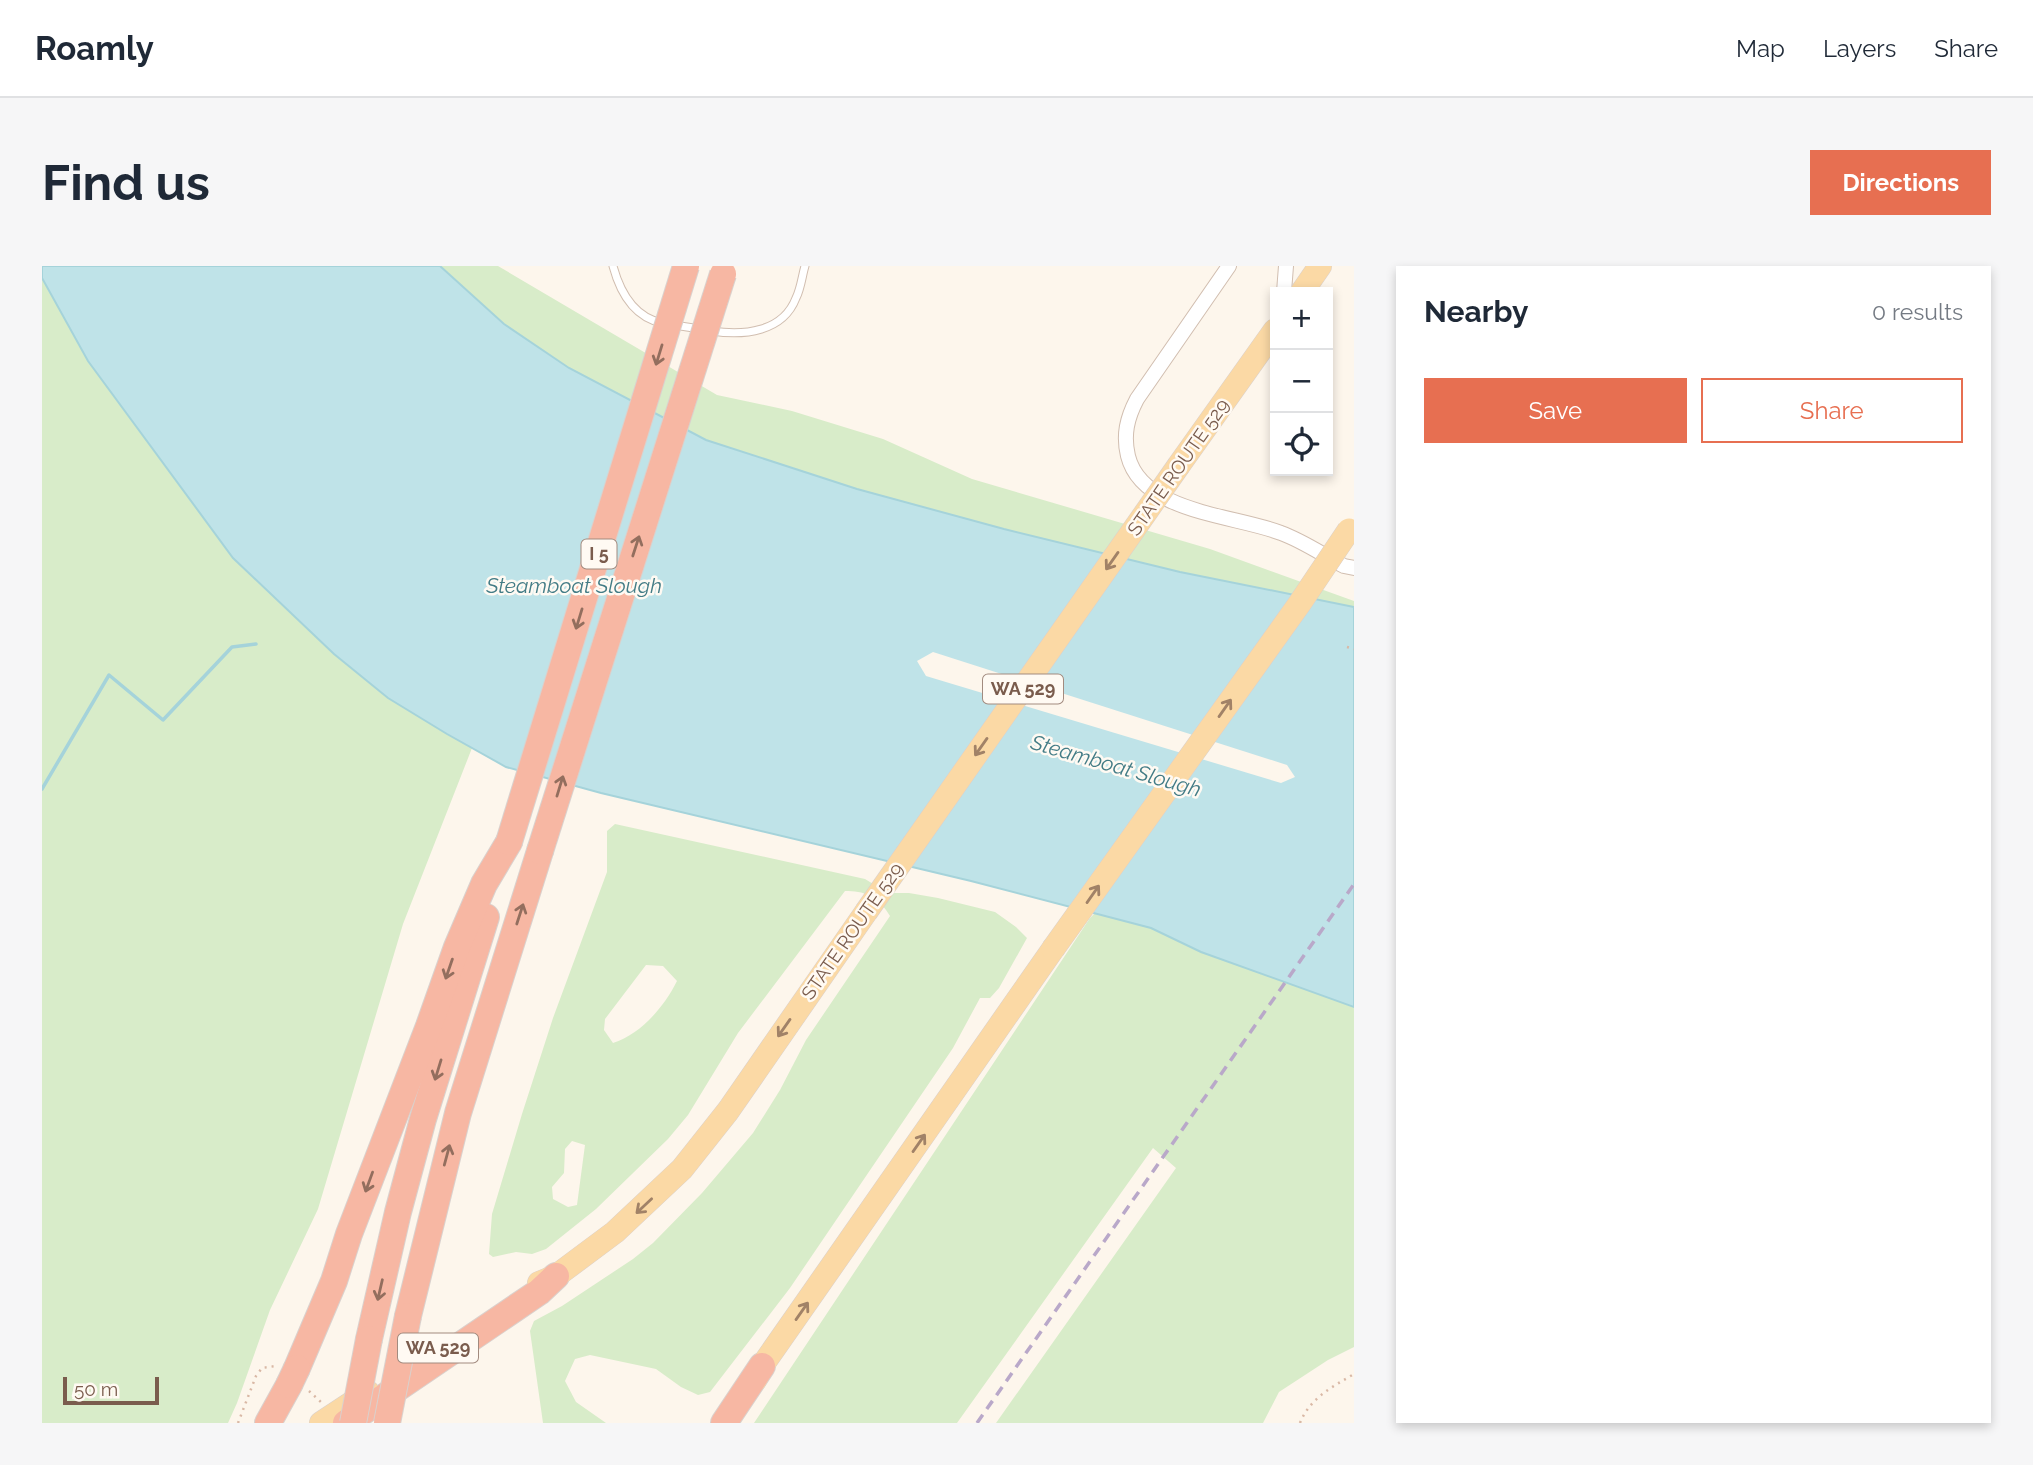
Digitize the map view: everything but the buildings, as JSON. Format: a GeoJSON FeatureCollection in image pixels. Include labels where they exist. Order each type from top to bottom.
{"type":"FeatureCollection","features":[{"type":"Feature","properties":{"kind":"highway","name":"I 5"},"geometry":{"type":"LineString","coordinates":[[353,1423],[398,1212],[423,1119],[687,266]]}},
{"type":"Feature","properties":{"kind":"highway","name":"I 5"},"geometry":{"type":"LineString","coordinates":[[387,1423],[408,1316],[458,1113],[725,270]]}},
{"type":"Feature","properties":{"kind":"highway"},"geometry":{"type":"LineString","coordinates":[[268,1423],[293,1376],[334,1281],[349,1234],[457,947],[484,884],[509,842]]}},
{"type":"Feature","properties":{"kind":"highway"},"geometry":{"type":"LineString","coordinates":[[346,1423],[539,1292],[556,1276]]}},
{"type":"Feature","properties":{"kind":"highway"},"geometry":{"type":"LineString","coordinates":[[724,1423],[762,1366]]}},
{"type":"Feature","properties":{"kind":"main road"},"geometry":{"type":"LineString","coordinates":[[1305,287],[1320,266]]}},
{"type":"Feature","properties":{"kind":"main road","name":"STATE ROUTE 529"},"geometry":{"type":"LineString","coordinates":[[321,1423],[535,1285],[556,1276],[615,1232],[682,1169],[728,1111],[1270,336]]}},
{"type":"Feature","properties":{"kind":"main road"},"geometry":{"type":"LineString","coordinates":[[732,1423],[762,1366],[1053,949],[1300,603],[1351,526]]}},
{"type":"Feature","properties":{"kind":"street"},"geometry":{"type":"LineString","coordinates":[[1229,266],[1129,414],[1125,441],[1130,463],[1153,493],[1182,506],[1282,533],[1343,566],[1354,568]]}},
{"type":"Feature","properties":{"kind":"street"},"geometry":{"type":"LineString","coordinates":[[1284,287],[1286,266]]}},
{"type":"Feature","properties":{"kind":"lane"},"geometry":{"type":"LineString","coordinates":[[613,266],[618,284],[635,310],[657,322],[725,333],[751,332],[779,324],[796,300],[805,266]]}},
{"type":"Feature","properties":{"kind":"path"},"geometry":{"type":"LineString","coordinates":[[1347,648],[1354,649]]}},
{"type":"Feature","properties":{"kind":"path"},"geometry":{"type":"LineString","coordinates":[[1300,1423],[1308,1408],[1322,1393],[1354,1374]]}},
{"type":"Feature","properties":{"kind":"green space"},"geometry":{"type":"Polygon","coordinates":[[[440,266],[498,266],[717,395],[792,411],[883,439],[972,479],[1210,549],[1354,601],[1354,607],[1180,572],[1004,529],[857,489],[706,440],[569,368],[504,324],[440,266]]]}},
{"type":"Feature","properties":{"kind":"green space"},"geometry":{"type":"Polygon","coordinates":[[[42,278],[88,361],[233,558],[334,654],[388,698],[472,748],[403,924],[318,1209],[270,1310],[228,1423],[42,1423],[42,278]]]}},
{"type":"Feature","properties":{"kind":"green space"},"geometry":{"type":"Polygon","coordinates":[[[615,824],[865,879],[888,893],[938,898],[995,912],[1027,938],[999,988],[990,998],[980,998],[953,1048],[790,1288],[710,1392],[698,1395],[681,1387],[656,1369],[590,1355],[575,1359],[565,1381],[576,1402],[606,1423],[543,1423],[530,1331],[534,1321],[562,1306],[633,1259],[653,1243],[702,1193],[753,1133],[780,1090],[806,1040],[890,916],[882,904],[871,896],[845,891],[738,1033],[688,1115],[668,1139],[596,1209],[546,1249],[532,1254],[516,1252],[493,1257],[489,1254],[492,1214],[553,1018],[607,872],[607,831],[615,824]],[[646,965],[605,1019],[604,1030],[613,1043],[633,1033],[651,1018],[677,981],[663,966],[646,965]],[[572,1141],[565,1149],[564,1173],[552,1187],[553,1199],[568,1207],[577,1205],[585,1145],[572,1141]]]}},
{"type":"Feature","properties":{"kind":"green space"},"geometry":{"type":"Polygon","coordinates":[[[1095,913],[1151,928],[1201,952],[1354,1007],[1354,1347],[1328,1360],[1279,1392],[1263,1423],[996,1423],[1176,1168],[1153,1148],[957,1423],[754,1423],[1090,918],[1095,913]]]}},
{"type":"Feature","properties":{"kind":"water","name":"Steamboat Slough"},"geometry":{"type":"Polygon","coordinates":[[[42,266],[440,266],[504,324],[569,368],[706,440],[857,489],[1004,529],[1180,572],[1354,607],[1354,1007],[1201,952],[1151,928],[971,881],[601,793],[506,767],[447,734],[388,698],[334,654],[233,558],[88,361],[42,278],[42,266]]]}},
{"type":"Feature","properties":{"kind":"pier"},"geometry":{"type":"Polygon","coordinates":[[[933,652],[1287,765],[1295,777],[1281,783],[926,676],[917,661],[933,652]]]}},
{"type":"Feature","properties":{"kind":"waterway"},"geometry":{"type":"LineString","coordinates":[[42,789],[109,675],[163,720],[232,647],[256,644]]}},
{"type":"Feature","properties":{"kind":"railway"},"geometry":{"type":"LineString","coordinates":[[977,1423],[1354,884]]}}]}
